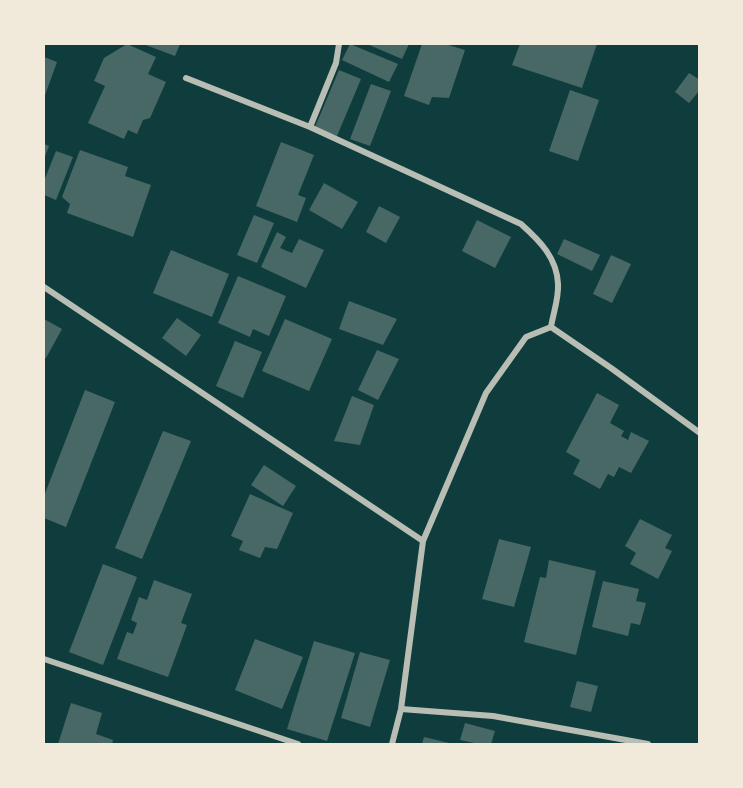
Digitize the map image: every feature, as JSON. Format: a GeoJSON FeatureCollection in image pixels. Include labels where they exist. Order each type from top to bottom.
{"type":"FeatureCollection","features":[{"type":"Feature","properties":{"kind":"street"},"geometry":{"type":"LineString","coordinates":[[309,127],[336,63],[339,44]]}},
{"type":"Feature","properties":{"kind":"street"},"geometry":{"type":"LineString","coordinates":[[186,78],[309,127],[521,224],[540,241],[554,262],[559,286],[551,327]]}},
{"type":"Feature","properties":{"kind":"street"},"geometry":{"type":"LineString","coordinates":[[44,287],[423,541]]}},
{"type":"Feature","properties":{"kind":"street"},"geometry":{"type":"LineString","coordinates":[[551,327],[699,433]]}},
{"type":"Feature","properties":{"kind":"street"},"geometry":{"type":"LineString","coordinates":[[392,744],[400,709],[423,541],[486,393],[526,337],[551,327]]}},
{"type":"Feature","properties":{"kind":"street"},"geometry":{"type":"LineString","coordinates":[[44,659],[298,744]]}},
{"type":"Feature","properties":{"kind":"street"},"geometry":{"type":"LineString","coordinates":[[400,709],[493,716],[648,744]]}},
{"type":"Feature","properties":{"kind":"building"},"geometry":{"type":"Polygon","coordinates":[[[127,44],[156,57],[148,74],[166,82],[150,118],[143,120],[137,134],[128,130],[124,139],[88,123],[105,86],[94,81],[104,58],[127,44]]]}},
{"type":"Feature","properties":{"kind":"building"},"geometry":{"type":"Polygon","coordinates":[[[143,44],[180,44],[175,56],[143,44]]]}},
{"type":"Feature","properties":{"kind":"building"},"geometry":{"type":"Polygon","coordinates":[[[350,44],[398,64],[389,82],[342,60],[350,44]]]}},
{"type":"Feature","properties":{"kind":"building"},"geometry":{"type":"Polygon","coordinates":[[[367,44],[409,44],[402,59],[367,44]]]}},
{"type":"Feature","properties":{"kind":"building"},"geometry":{"type":"Polygon","coordinates":[[[422,44],[445,44],[465,50],[449,98],[432,97],[429,105],[404,96],[422,44]]]}},
{"type":"Feature","properties":{"kind":"building"},"geometry":{"type":"Polygon","coordinates":[[[520,44],[597,44],[582,88],[512,65],[520,44]]]}},
{"type":"Feature","properties":{"kind":"building"},"geometry":{"type":"Polygon","coordinates":[[[44,57],[57,62],[44,98],[44,57]]]}},
{"type":"Feature","properties":{"kind":"building"},"geometry":{"type":"Polygon","coordinates":[[[339,70],[361,79],[337,136],[315,127],[339,70]]]}},
{"type":"Feature","properties":{"kind":"building"},"geometry":{"type":"Polygon","coordinates":[[[689,73],[700,80],[700,90],[689,103],[675,92],[689,73]]]}},
{"type":"Feature","properties":{"kind":"building"},"geometry":{"type":"Polygon","coordinates":[[[371,84],[391,91],[370,146],[350,139],[371,84]]]}},
{"type":"Feature","properties":{"kind":"building"},"geometry":{"type":"Polygon","coordinates":[[[570,90],[599,100],[578,161],[549,151],[570,90]]]}},
{"type":"Feature","properties":{"kind":"building"},"geometry":{"type":"Polygon","coordinates":[[[281,142],[314,155],[298,195],[306,198],[297,222],[256,206],[281,142]]]}},
{"type":"Feature","properties":{"kind":"building"},"geometry":{"type":"Polygon","coordinates":[[[44,144],[49,146],[44,159],[44,144]]]}},
{"type":"Feature","properties":{"kind":"building"},"geometry":{"type":"Polygon","coordinates":[[[80,150],[128,167],[125,176],[151,185],[133,237],[67,213],[70,204],[62,197],[80,150]]]}},
{"type":"Feature","properties":{"kind":"building"},"geometry":{"type":"Polygon","coordinates":[[[56,151],[73,157],[56,200],[44,195],[44,181],[56,151]]]}},
{"type":"Feature","properties":{"kind":"building"},"geometry":{"type":"Polygon","coordinates":[[[324,183],[358,202],[342,229],[309,210],[324,183]]]}},
{"type":"Feature","properties":{"kind":"building"},"geometry":{"type":"Polygon","coordinates":[[[379,206],[400,217],[386,243],[366,232],[379,206]]]}},
{"type":"Feature","properties":{"kind":"building"},"geometry":{"type":"Polygon","coordinates":[[[254,215],[274,223],[257,263],[237,255],[254,215]]]}},
{"type":"Feature","properties":{"kind":"building"},"geometry":{"type":"Polygon","coordinates":[[[477,220],[511,237],[495,268],[462,251],[477,220]]]}},
{"type":"Feature","properties":{"kind":"building"},"geometry":{"type":"Polygon","coordinates":[[[277,232],[286,237],[280,248],[292,253],[299,239],[324,250],[306,288],[261,267],[277,232]]]}},
{"type":"Feature","properties":{"kind":"building"},"geometry":{"type":"Polygon","coordinates":[[[564,239],[600,255],[592,271],[557,254],[564,239]]]}},
{"type":"Feature","properties":{"kind":"building"},"geometry":{"type":"Polygon","coordinates":[[[171,250],[229,274],[212,317],[153,293],[171,250]]]}},
{"type":"Feature","properties":{"kind":"building"},"geometry":{"type":"Polygon","coordinates":[[[611,255],[631,264],[612,303],[593,294],[611,255]]]}},
{"type":"Feature","properties":{"kind":"building"},"geometry":{"type":"Polygon","coordinates":[[[238,276],[286,296],[269,336],[253,329],[250,337],[218,323],[238,276]]]}},
{"type":"Feature","properties":{"kind":"building"},"geometry":{"type":"Polygon","coordinates":[[[349,301],[397,319],[383,345],[339,329],[349,301]]]}},
{"type":"Feature","properties":{"kind":"building"},"geometry":{"type":"Polygon","coordinates":[[[177,318],[201,335],[186,356],[162,338],[177,318]]]}},
{"type":"Feature","properties":{"kind":"building"},"geometry":{"type":"Polygon","coordinates":[[[44,319],[62,329],[46,358],[44,357],[44,319]]]}},
{"type":"Feature","properties":{"kind":"building"},"geometry":{"type":"Polygon","coordinates":[[[285,319],[332,339],[309,391],[262,371],[285,319]]]}},
{"type":"Feature","properties":{"kind":"building"},"geometry":{"type":"Polygon","coordinates":[[[235,341],[262,352],[243,398],[216,386],[235,341]]]}},
{"type":"Feature","properties":{"kind":"building"},"geometry":{"type":"Polygon","coordinates":[[[377,350],[399,359],[378,400],[358,390],[377,350]]]}},
{"type":"Feature","properties":{"kind":"building"},"geometry":{"type":"Polygon","coordinates":[[[85,390],[115,402],[66,527],[44,518],[44,496],[85,390]]]}},
{"type":"Feature","properties":{"kind":"building"},"geometry":{"type":"Polygon","coordinates":[[[597,393],[619,405],[610,423],[624,431],[621,436],[628,440],[631,432],[649,441],[631,473],[619,467],[614,477],[608,474],[600,489],[573,474],[580,460],[566,452],[597,393]]]}},
{"type":"Feature","properties":{"kind":"building"},"geometry":{"type":"Polygon","coordinates":[[[352,396],[374,405],[360,445],[334,441],[352,396]]]}},
{"type":"Feature","properties":{"kind":"building"},"geometry":{"type":"Polygon","coordinates":[[[163,431],[191,441],[142,559],[115,548],[163,431]]]}},
{"type":"Feature","properties":{"kind":"building"},"geometry":{"type":"Polygon","coordinates":[[[264,465],[296,486],[283,506],[251,485],[264,465]]]}},
{"type":"Feature","properties":{"kind":"building"},"geometry":{"type":"Polygon","coordinates":[[[250,494],[293,513],[277,549],[265,547],[260,558],[239,550],[243,541],[231,536],[250,494]]]}},
{"type":"Feature","properties":{"kind":"building"},"geometry":{"type":"Polygon","coordinates":[[[640,519],[672,535],[665,548],[672,551],[658,579],[630,564],[636,553],[625,546],[640,519]]]}},
{"type":"Feature","properties":{"kind":"building"},"geometry":{"type":"Polygon","coordinates":[[[499,539],[531,547],[514,607],[482,599],[499,539]]]}},
{"type":"Feature","properties":{"kind":"building"},"geometry":{"type":"Polygon","coordinates":[[[549,560],[596,571],[576,655],[524,642],[540,577],[546,578],[549,560]]]}},
{"type":"Feature","properties":{"kind":"building"},"geometry":{"type":"Polygon","coordinates":[[[103,564],[137,577],[103,665],[69,652],[103,564]]]}},
{"type":"Feature","properties":{"kind":"building"},"geometry":{"type":"Polygon","coordinates":[[[154,580],[192,594],[181,623],[187,625],[168,677],[117,659],[127,632],[133,634],[137,623],[131,620],[139,597],[147,600],[154,580]]]}},
{"type":"Feature","properties":{"kind":"building"},"geometry":{"type":"Polygon","coordinates":[[[603,581],[639,589],[636,601],[646,603],[640,625],[631,623],[628,636],[592,627],[603,581]]]}},
{"type":"Feature","properties":{"kind":"building"},"geometry":{"type":"Polygon","coordinates":[[[255,639],[303,657],[282,709],[235,690],[255,639]]]}},
{"type":"Feature","properties":{"kind":"building"},"geometry":{"type":"Polygon","coordinates":[[[314,641],[355,653],[327,741],[287,729],[314,641]]]}},
{"type":"Feature","properties":{"kind":"building"},"geometry":{"type":"Polygon","coordinates":[[[360,652],[390,660],[370,727],[341,718],[360,652]]]}},
{"type":"Feature","properties":{"kind":"building"},"geometry":{"type":"Polygon","coordinates":[[[577,681],[598,686],[591,712],[570,707],[577,681]]]}},
{"type":"Feature","properties":{"kind":"building"},"geometry":{"type":"Polygon","coordinates":[[[71,703],[102,713],[96,734],[113,740],[112,744],[58,744],[71,703]]]}},
{"type":"Feature","properties":{"kind":"building"},"geometry":{"type":"Polygon","coordinates":[[[465,723],[495,731],[491,744],[460,740],[465,723]]]}},
{"type":"Feature","properties":{"kind":"building"},"geometry":{"type":"Polygon","coordinates":[[[424,737],[453,744],[422,744],[424,737]]]}}]}
